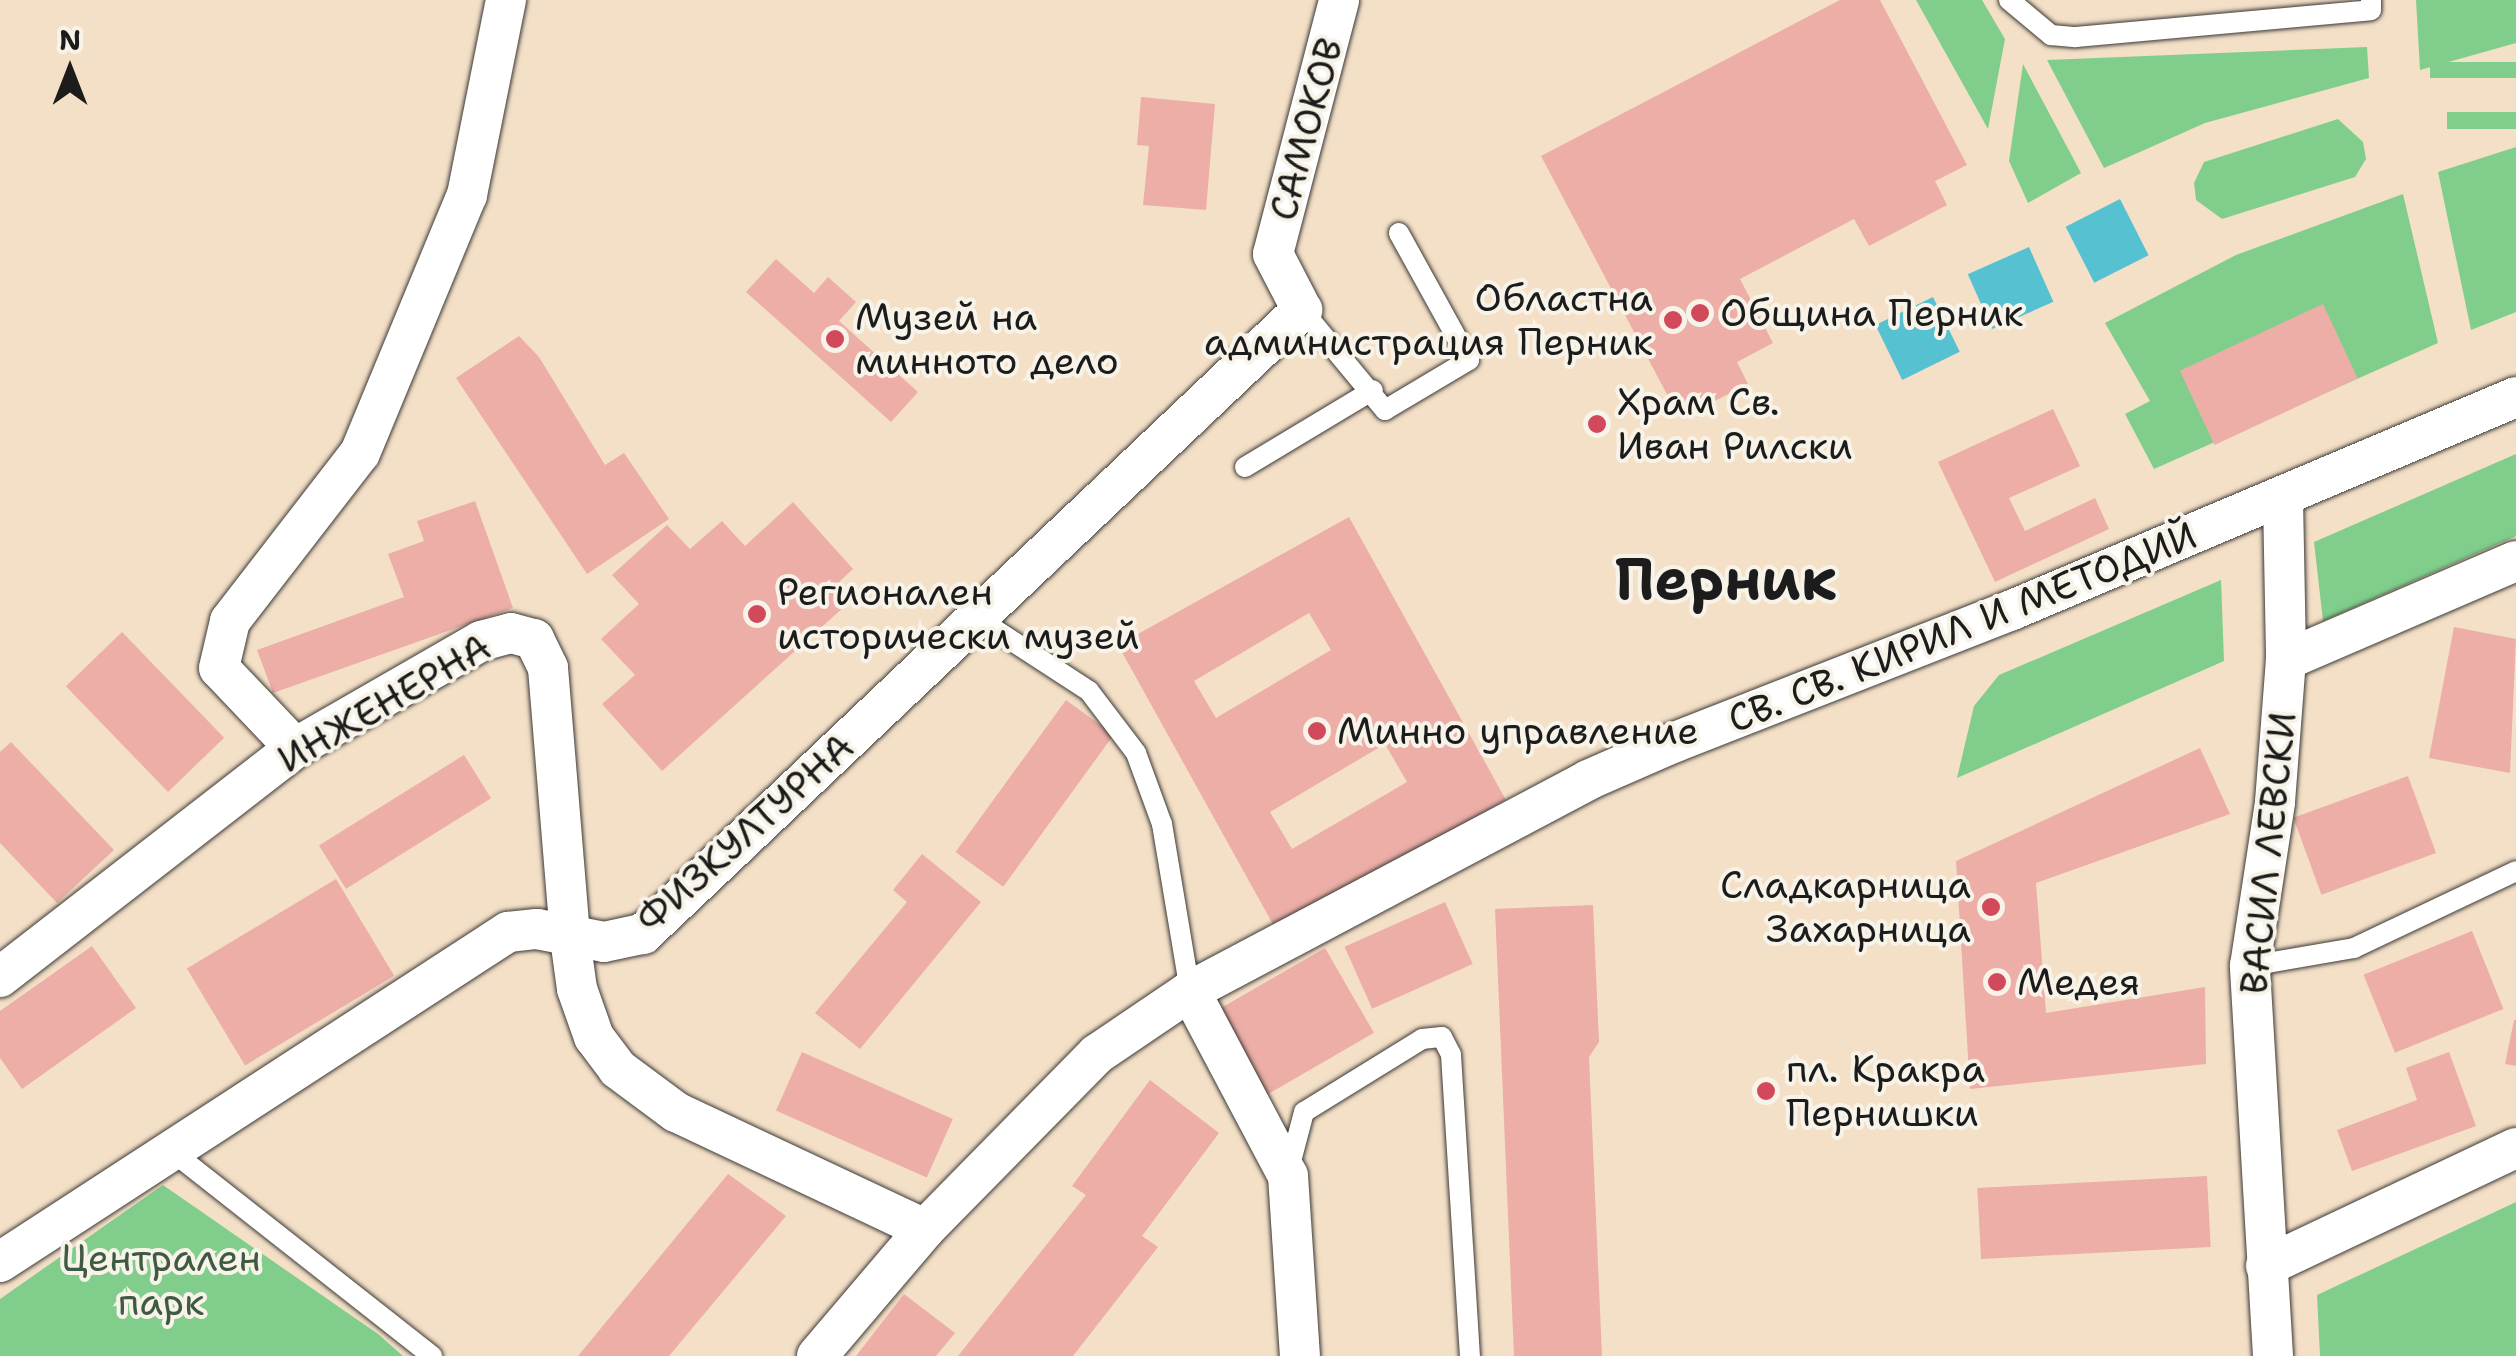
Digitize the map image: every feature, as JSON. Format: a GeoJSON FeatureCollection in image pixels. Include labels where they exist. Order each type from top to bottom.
{"type":"FeatureCollection","features":[{"type":"Feature","properties":{"kind":"street"},"geometry":{"type":"LineString","coordinates":[[295,748],[219,668],[230,621],[360,454],[468,195],[506,0]]}},
{"type":"Feature","properties":{"kind":"street","name":"САМОКОВ"},"geometry":{"type":"LineString","coordinates":[[1302,310],[1273,254],[1339,0]]}},
{"type":"Feature","properties":{"kind":"street","name":"ФИЗКУЛТУРНА"},"geometry":{"type":"LineString","coordinates":[[0,1262],[508,932],[537,930],[604,942],[643,934],[1302,310]]}},
{"type":"Feature","properties":{"kind":"street","name":"СВ. СВ. КИРИЛ И МЕТОДИЙ"},"geometry":{"type":"LineString","coordinates":[[816,1356],[925,1229],[1097,1054],[1190,991],[1640,757],[2283,498],[2516,398]]}},
{"type":"Feature","properties":{"kind":"street"},"geometry":{"type":"LineString","coordinates":[[2283,498],[2286,660]]}},
{"type":"Feature","properties":{"kind":"street","name":"ВАСИЛ ЛЕВСКИ"},"geometry":{"type":"LineString","coordinates":[[2273,1356],[2250,966],[2276,802],[2286,660],[2516,561]]}},
{"type":"Feature","properties":{"kind":"street","name":"ИНЖЕНЕРНА"},"geometry":{"type":"LineString","coordinates":[[0,978],[295,748],[481,640],[511,633],[534,639],[548,668],[570,938]]}},
{"type":"Feature","properties":{"kind":"street"},"geometry":{"type":"LineString","coordinates":[[570,938],[588,1021],[618,1068],[676,1112],[925,1229]]}},
{"type":"Feature","properties":{"kind":"street"},"geometry":{"type":"LineString","coordinates":[[1190,991],[1288,1176],[1300,1356]]}},
{"type":"Feature","properties":{"kind":"street"},"geometry":{"type":"LineString","coordinates":[[2266,1266],[2516,1148]]}},
{"type":"Feature","properties":{"kind":"lane"},"geometry":{"type":"LineString","coordinates":[[2009,0],[2051,35],[2076,36],[2371,10],[2370,0]]}},
{"type":"Feature","properties":{"kind":"lane"},"geometry":{"type":"LineString","coordinates":[[1302,310],[1373,390],[1385,410],[1470,360],[1399,233]]}},
{"type":"Feature","properties":{"kind":"lane"},"geometry":{"type":"LineString","coordinates":[[1245,467],[1373,390]]}},
{"type":"Feature","properties":{"kind":"lane"},"geometry":{"type":"LineString","coordinates":[[978,618],[1089,692],[1136,753],[1162,824],[1190,991]]}},
{"type":"Feature","properties":{"kind":"lane"},"geometry":{"type":"LineString","coordinates":[[2250,966],[2354,948],[2516,871]]}},
{"type":"Feature","properties":{"kind":"lane"},"geometry":{"type":"LineString","coordinates":[[1288,1176],[1304,1112],[1422,1039],[1442,1037],[1452,1056],[1470,1356]]}},
{"type":"Feature","properties":{"kind":"lane"},"geometry":{"type":"LineString","coordinates":[[169,1149],[432,1356]]}},
{"type":"Feature","properties":{"kind":"green space"},"geometry":{"type":"Polygon","coordinates":[[[1916,0],[1982,0],[2005,39],[1988,129],[1916,0]]]}},
{"type":"Feature","properties":{"kind":"green space"},"geometry":{"type":"Polygon","coordinates":[[[2416,0],[2516,0],[2516,43],[2420,70],[2416,0]]]}},
{"type":"Feature","properties":{"kind":"green space"},"geometry":{"type":"Polygon","coordinates":[[[2367,47],[2369,78],[2205,123],[2104,168],[2047,60],[2367,47]]]}},
{"type":"Feature","properties":{"kind":"green space"},"geometry":{"type":"Polygon","coordinates":[[[2430,62],[2516,62],[2516,78],[2430,78],[2430,62]]]}},
{"type":"Feature","properties":{"kind":"green space"},"geometry":{"type":"Polygon","coordinates":[[[2023,64],[2081,173],[2028,203],[2009,161],[2023,64]]]}},
{"type":"Feature","properties":{"kind":"green space"},"geometry":{"type":"Polygon","coordinates":[[[2447,112],[2516,112],[2516,129],[2447,129],[2447,112]]]}},
{"type":"Feature","properties":{"kind":"green space"},"geometry":{"type":"Polygon","coordinates":[[[2338,119],[2363,142],[2366,159],[2355,177],[2222,219],[2196,200],[2194,183],[2204,162],[2338,119]]]}},
{"type":"Feature","properties":{"kind":"green space"},"geometry":{"type":"Polygon","coordinates":[[[2516,147],[2516,312],[2471,330],[2438,172],[2516,147]]]}},
{"type":"Feature","properties":{"kind":"green space"},"geometry":{"type":"Polygon","coordinates":[[[2403,194],[2438,343],[2154,469],[2125,414],[2150,401],[2105,323],[2236,255],[2403,194]]]}},
{"type":"Feature","properties":{"kind":"green space"},"geometry":{"type":"Polygon","coordinates":[[[2516,454],[2516,536],[2323,621],[2314,542],[2516,454]]]}},
{"type":"Feature","properties":{"kind":"green space"},"geometry":{"type":"Polygon","coordinates":[[[2221,580],[2224,661],[1957,778],[1974,706],[1999,675],[2221,580]]]}},
{"type":"Feature","properties":{"kind":"green space","name":"Централен парк"},"geometry":{"type":"Polygon","coordinates":[[[163,1185],[378,1334],[403,1356],[0,1356],[0,1299],[163,1185]]]}},
{"type":"Feature","properties":{"kind":"green space"},"geometry":{"type":"Polygon","coordinates":[[[2516,1202],[2516,1356],[2320,1356],[2317,1295],[2516,1202]]]}},
{"type":"Feature","properties":{"kind":"water"},"geometry":{"type":"Polygon","coordinates":[[[2120,199],[2149,255],[2094,283],[2066,227],[2120,199]]]}},
{"type":"Feature","properties":{"kind":"water"},"geometry":{"type":"Polygon","coordinates":[[[2029,247],[2053,302],[1992,329],[1968,274],[2029,247]]]}},
{"type":"Feature","properties":{"kind":"water"},"geometry":{"type":"Polygon","coordinates":[[[1933,297],[1960,352],[1902,380],[1875,325],[1933,297]]]}},
{"type":"Feature","properties":{"kind":"building"},"geometry":{"type":"Polygon","coordinates":[[[1840,0],[1880,0],[1967,165],[1935,181],[1947,205],[1869,246],[1854,219],[1740,279],[1773,343],[1737,362],[1748,384],[1680,419],[1541,156],[1840,0]]]}},
{"type":"Feature","properties":{"kind":"building"},"geometry":{"type":"Polygon","coordinates":[[[1141,97],[1215,104],[1206,210],[1143,205],[1149,146],[1137,145],[1141,97]]]}},
{"type":"Feature","properties":{"kind":"building"},"geometry":{"type":"Polygon","coordinates":[[[776,259],[814,293],[828,277],[856,302],[839,321],[918,392],[891,422],[746,292],[776,259]]]}},
{"type":"Feature","properties":{"kind":"building"},"geometry":{"type":"Polygon","coordinates":[[[2323,304],[2358,378],[2214,445],[2180,371],[2323,304]]]}},
{"type":"Feature","properties":{"kind":"building"},"geometry":{"type":"Polygon","coordinates":[[[519,336],[539,357],[605,465],[624,453],[669,519],[587,574],[456,378],[519,336]]]}},
{"type":"Feature","properties":{"kind":"building"},"geometry":{"type":"Polygon","coordinates":[[[2053,409],[2080,466],[2009,498],[2025,531],[2095,498],[2109,529],[1995,582],[1938,462],[2053,409]]]}},
{"type":"Feature","properties":{"kind":"building"},"geometry":{"type":"Polygon","coordinates":[[[475,501],[513,608],[273,693],[257,650],[404,597],[388,554],[424,541],[417,521],[475,501]]]}},
{"type":"Feature","properties":{"kind":"building"},"geometry":{"type":"Polygon","coordinates":[[[793,502],[853,569],[840,581],[855,597],[662,771],[602,704],[635,675],[601,639],[639,604],[612,575],[667,525],[690,549],[722,521],[745,546],[793,502]]]}},
{"type":"Feature","properties":{"kind":"building","name":"Минно управление"},"geometry":{"type":"Polygon","coordinates":[[[1349,517],[1506,800],[1275,928],[1118,645],[1349,517]],[[1309,613],[1194,681],[1216,718],[1331,650],[1309,613]],[[1385,744],[1270,812],[1292,849],[1407,782],[1385,744]]]}},
{"type":"Feature","properties":{"kind":"building"},"geometry":{"type":"Polygon","coordinates":[[[2454,627],[2516,639],[2510,773],[2429,758],[2454,627]]]}},
{"type":"Feature","properties":{"kind":"building"},"geometry":{"type":"Polygon","coordinates":[[[122,632],[224,738],[168,792],[66,686],[122,632]]]}},
{"type":"Feature","properties":{"kind":"building"},"geometry":{"type":"Polygon","coordinates":[[[1066,700],[1114,735],[1003,887],[955,852],[1066,700]]]}},
{"type":"Feature","properties":{"kind":"building"},"geometry":{"type":"Polygon","coordinates":[[[11,742],[114,850],[57,903],[0,843],[0,752],[11,742]]]}},
{"type":"Feature","properties":{"kind":"building"},"geometry":{"type":"Polygon","coordinates":[[[2200,748],[2230,814],[2036,883],[2046,1013],[2205,987],[2206,1064],[1970,1089],[1956,861],[2200,748]]]}},
{"type":"Feature","properties":{"kind":"building"},"geometry":{"type":"Polygon","coordinates":[[[464,755],[491,798],[346,889],[319,846],[464,755]]]}},
{"type":"Feature","properties":{"kind":"building"},"geometry":{"type":"Polygon","coordinates":[[[2408,776],[2436,853],[2321,895],[2293,818],[2408,776]]]}},
{"type":"Feature","properties":{"kind":"building"},"geometry":{"type":"Polygon","coordinates":[[[922,854],[981,902],[860,1049],[815,1013],[907,902],[893,890],[922,854]]]}},
{"type":"Feature","properties":{"kind":"building"},"geometry":{"type":"Polygon","coordinates":[[[336,879],[394,976],[245,1065],[187,969],[336,879]]]}},
{"type":"Feature","properties":{"kind":"building"},"geometry":{"type":"Polygon","coordinates":[[[1445,902],[1473,964],[1372,1009],[1345,947],[1445,902]]]}},
{"type":"Feature","properties":{"kind":"building"},"geometry":{"type":"Polygon","coordinates":[[[1593,905],[1599,1042],[1589,1057],[1602,1356],[1514,1356],[1495,909],[1593,905]]]}},
{"type":"Feature","properties":{"kind":"building"},"geometry":{"type":"Polygon","coordinates":[[[2472,931],[2503,1009],[2395,1053],[2364,975],[2472,931]]]}},
{"type":"Feature","properties":{"kind":"building"},"geometry":{"type":"Polygon","coordinates":[[[92,946],[136,1008],[22,1089],[0,1058],[0,1011],[92,946]]]}},
{"type":"Feature","properties":{"kind":"building"},"geometry":{"type":"Polygon","coordinates":[[[1325,948],[1374,1033],[1257,1100],[1208,1016],[1325,948]]]}},
{"type":"Feature","properties":{"kind":"building"},"geometry":{"type":"Polygon","coordinates":[[[2516,1020],[2516,1066],[2505,1064],[2516,1020]]]}},
{"type":"Feature","properties":{"kind":"building"},"geometry":{"type":"Polygon","coordinates":[[[802,1052],[953,1119],[927,1178],[776,1110],[802,1052]]]}},
{"type":"Feature","properties":{"kind":"building"},"geometry":{"type":"Polygon","coordinates":[[[2449,1052],[2476,1126],[2352,1171],[2337,1130],[2417,1100],[2406,1068],[2449,1052]]]}},
{"type":"Feature","properties":{"kind":"building"},"geometry":{"type":"Polygon","coordinates":[[[1150,1080],[1219,1133],[1142,1236],[1158,1247],[1073,1356],[958,1356],[1086,1195],[1072,1186],[1150,1080]]]}},
{"type":"Feature","properties":{"kind":"building"},"geometry":{"type":"Polygon","coordinates":[[[728,1174],[786,1216],[669,1356],[578,1356],[728,1174]]]}},
{"type":"Feature","properties":{"kind":"building"},"geometry":{"type":"Polygon","coordinates":[[[2207,1176],[2211,1247],[1981,1259],[1977,1188],[2207,1176]]]}},
{"type":"Feature","properties":{"kind":"building"},"geometry":{"type":"Polygon","coordinates":[[[904,1294],[955,1333],[936,1356],[856,1356],[904,1294]]]}},
{"type":"Feature","properties":{"kind":"place","name":"Община Перник"},"geometry":{"type":"Point","coordinates":[1700,313]}},
{"type":"Feature","properties":{"kind":"place","name":"Областна администрация Перник"},"geometry":{"type":"Point","coordinates":[1673,320]}},
{"type":"Feature","properties":{"kind":"place","name":"Музей на минното дело"},"geometry":{"type":"Point","coordinates":[835,339]}},
{"type":"Feature","properties":{"kind":"place","name":"Храм Св. Иван Рилски"},"geometry":{"type":"Point","coordinates":[1597,424]}},
{"type":"Feature","properties":{"kind":"place","name":"Регионален исторически музей"},"geometry":{"type":"Point","coordinates":[757,614]}},
{"type":"Feature","properties":{"kind":"place","name":"Минно управление"},"geometry":{"type":"Point","coordinates":[1317,731]}},
{"type":"Feature","properties":{"kind":"place","name":"Сладкарница Захарница"},"geometry":{"type":"Point","coordinates":[1991,907]}},
{"type":"Feature","properties":{"kind":"place","name":"Медея"},"geometry":{"type":"Point","coordinates":[1997,982]}},
{"type":"Feature","properties":{"kind":"place","name":"пл. Кракра Пернишки"},"geometry":{"type":"Point","coordinates":[1766,1091]}},
{"type":"Feature","properties":{"kind":"district","name":"Перник"},"geometry":{"type":"Point","coordinates":[1726,579]}}]}
